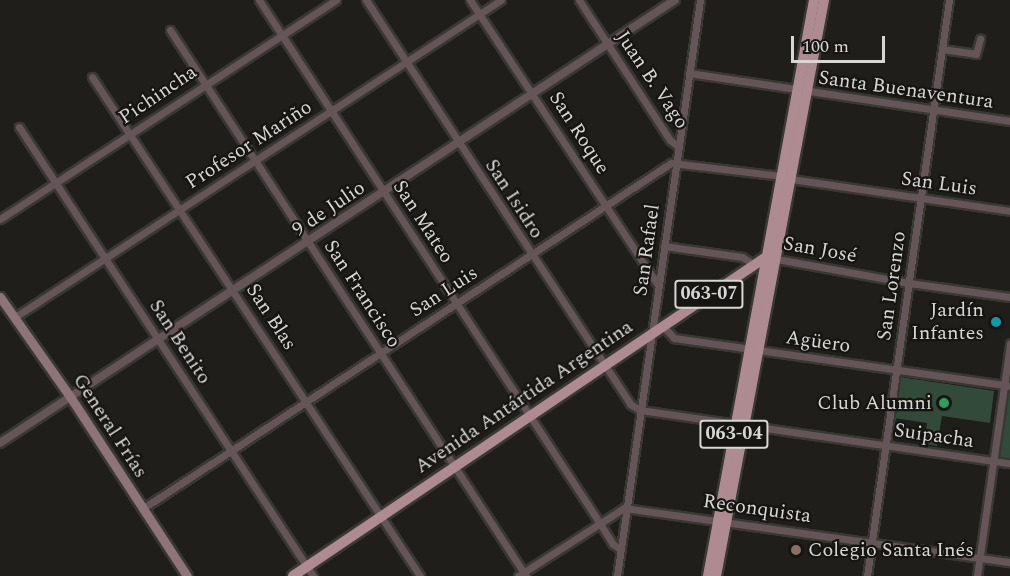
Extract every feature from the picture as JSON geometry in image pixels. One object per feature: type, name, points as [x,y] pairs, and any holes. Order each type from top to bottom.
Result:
[{"type":"main road","name":"063-04","points":[[803,92],[814,0]]},
{"type":"main road","name":"063-04","points":[[716,576],[740,424],[786,178],[824,0]]},
{"type":"main road","name":"Avenida Antártida Argentina","points":[[293,576],[310,571],[381,515],[753,264],[773,256]]},
{"type":"main road","name":"General Frías","points":[[0,297],[3,308],[15,317],[71,398],[188,576]]},
{"type":"main road","name":"063-04","points":[[708,576],[724,521]]},
{"type":"street","name":"San Mateo","points":[[260,0],[613,544],[621,550]]},
{"type":"street","name":"Pichincha","points":[[0,219],[336,0]]},
{"type":"street","name":"San Isidro","points":[[366,0],[603,367],[630,404],[639,410]]},
{"type":"street","name":"San Roque","points":[[470,0],[658,285]]},
{"type":"street","name":"Profesor Mariño","points":[[15,317],[256,162],[331,110],[501,0]]},
{"type":"street","name":"Juan B. Vago","points":[[579,0],[670,140],[679,147]]},
{"type":"street","name":"9 de Julio","points":[[0,443],[675,0]]},
{"type":"street","name":"San Rafael","points":[[618,576],[639,410],[700,0]]},
{"type":"street","name":"San Lorenzo","points":[[867,576],[949,0]]},
{"type":"street","name":"San Francisco","points":[[170,30],[381,352],[523,575]]},
{"type":"street","points":[[942,49],[975,54],[980,39]]},
{"type":"street","name":"Santa Buenaventura","points":[[690,73],[803,92],[1010,121]]},
{"type":"street","name":"San Blas","points":[[92,77],[420,576]]},
{"type":"street","name":"San Benito","points":[[19,126],[310,571]]},
{"type":"street","name":"San Luis","points":[[142,509],[607,207],[666,165],[676,162],[1010,211]]},
{"type":"street","points":[[664,246],[742,257],[753,264]]},
{"type":"street","name":"San José","points":[[773,256],[909,283],[1010,297]]},
{"type":"street","name":"Agüero","points":[[662,325],[674,338],[1007,386]]},
{"type":"street","points":[[977,576],[992,461],[1007,386],[1010,343]]},
{"type":"street","name":"Suipacha","points":[[639,410],[1010,463]]},
{"type":"street","points":[[523,575],[599,522],[627,508]]},
{"type":"street","name":"Reconquista","points":[[627,508],[1010,562]]},
{"type":"green space","name":"Club Alumni","points":[[900,377],[994,391],[990,423],[942,416],[937,446],[924,444],[927,423],[894,418]]},
{"type":"green space","points":[[1004,385],[1010,386],[1010,463],[992,461]]},
{"type":"place","name":"Jardín Infantes","points":[[996,322]]},
{"type":"place","name":"Club Alumni","points":[[944,403]]},
{"type":"place","name":"Colegio Santa Inés","points":[[796,550]]}]
